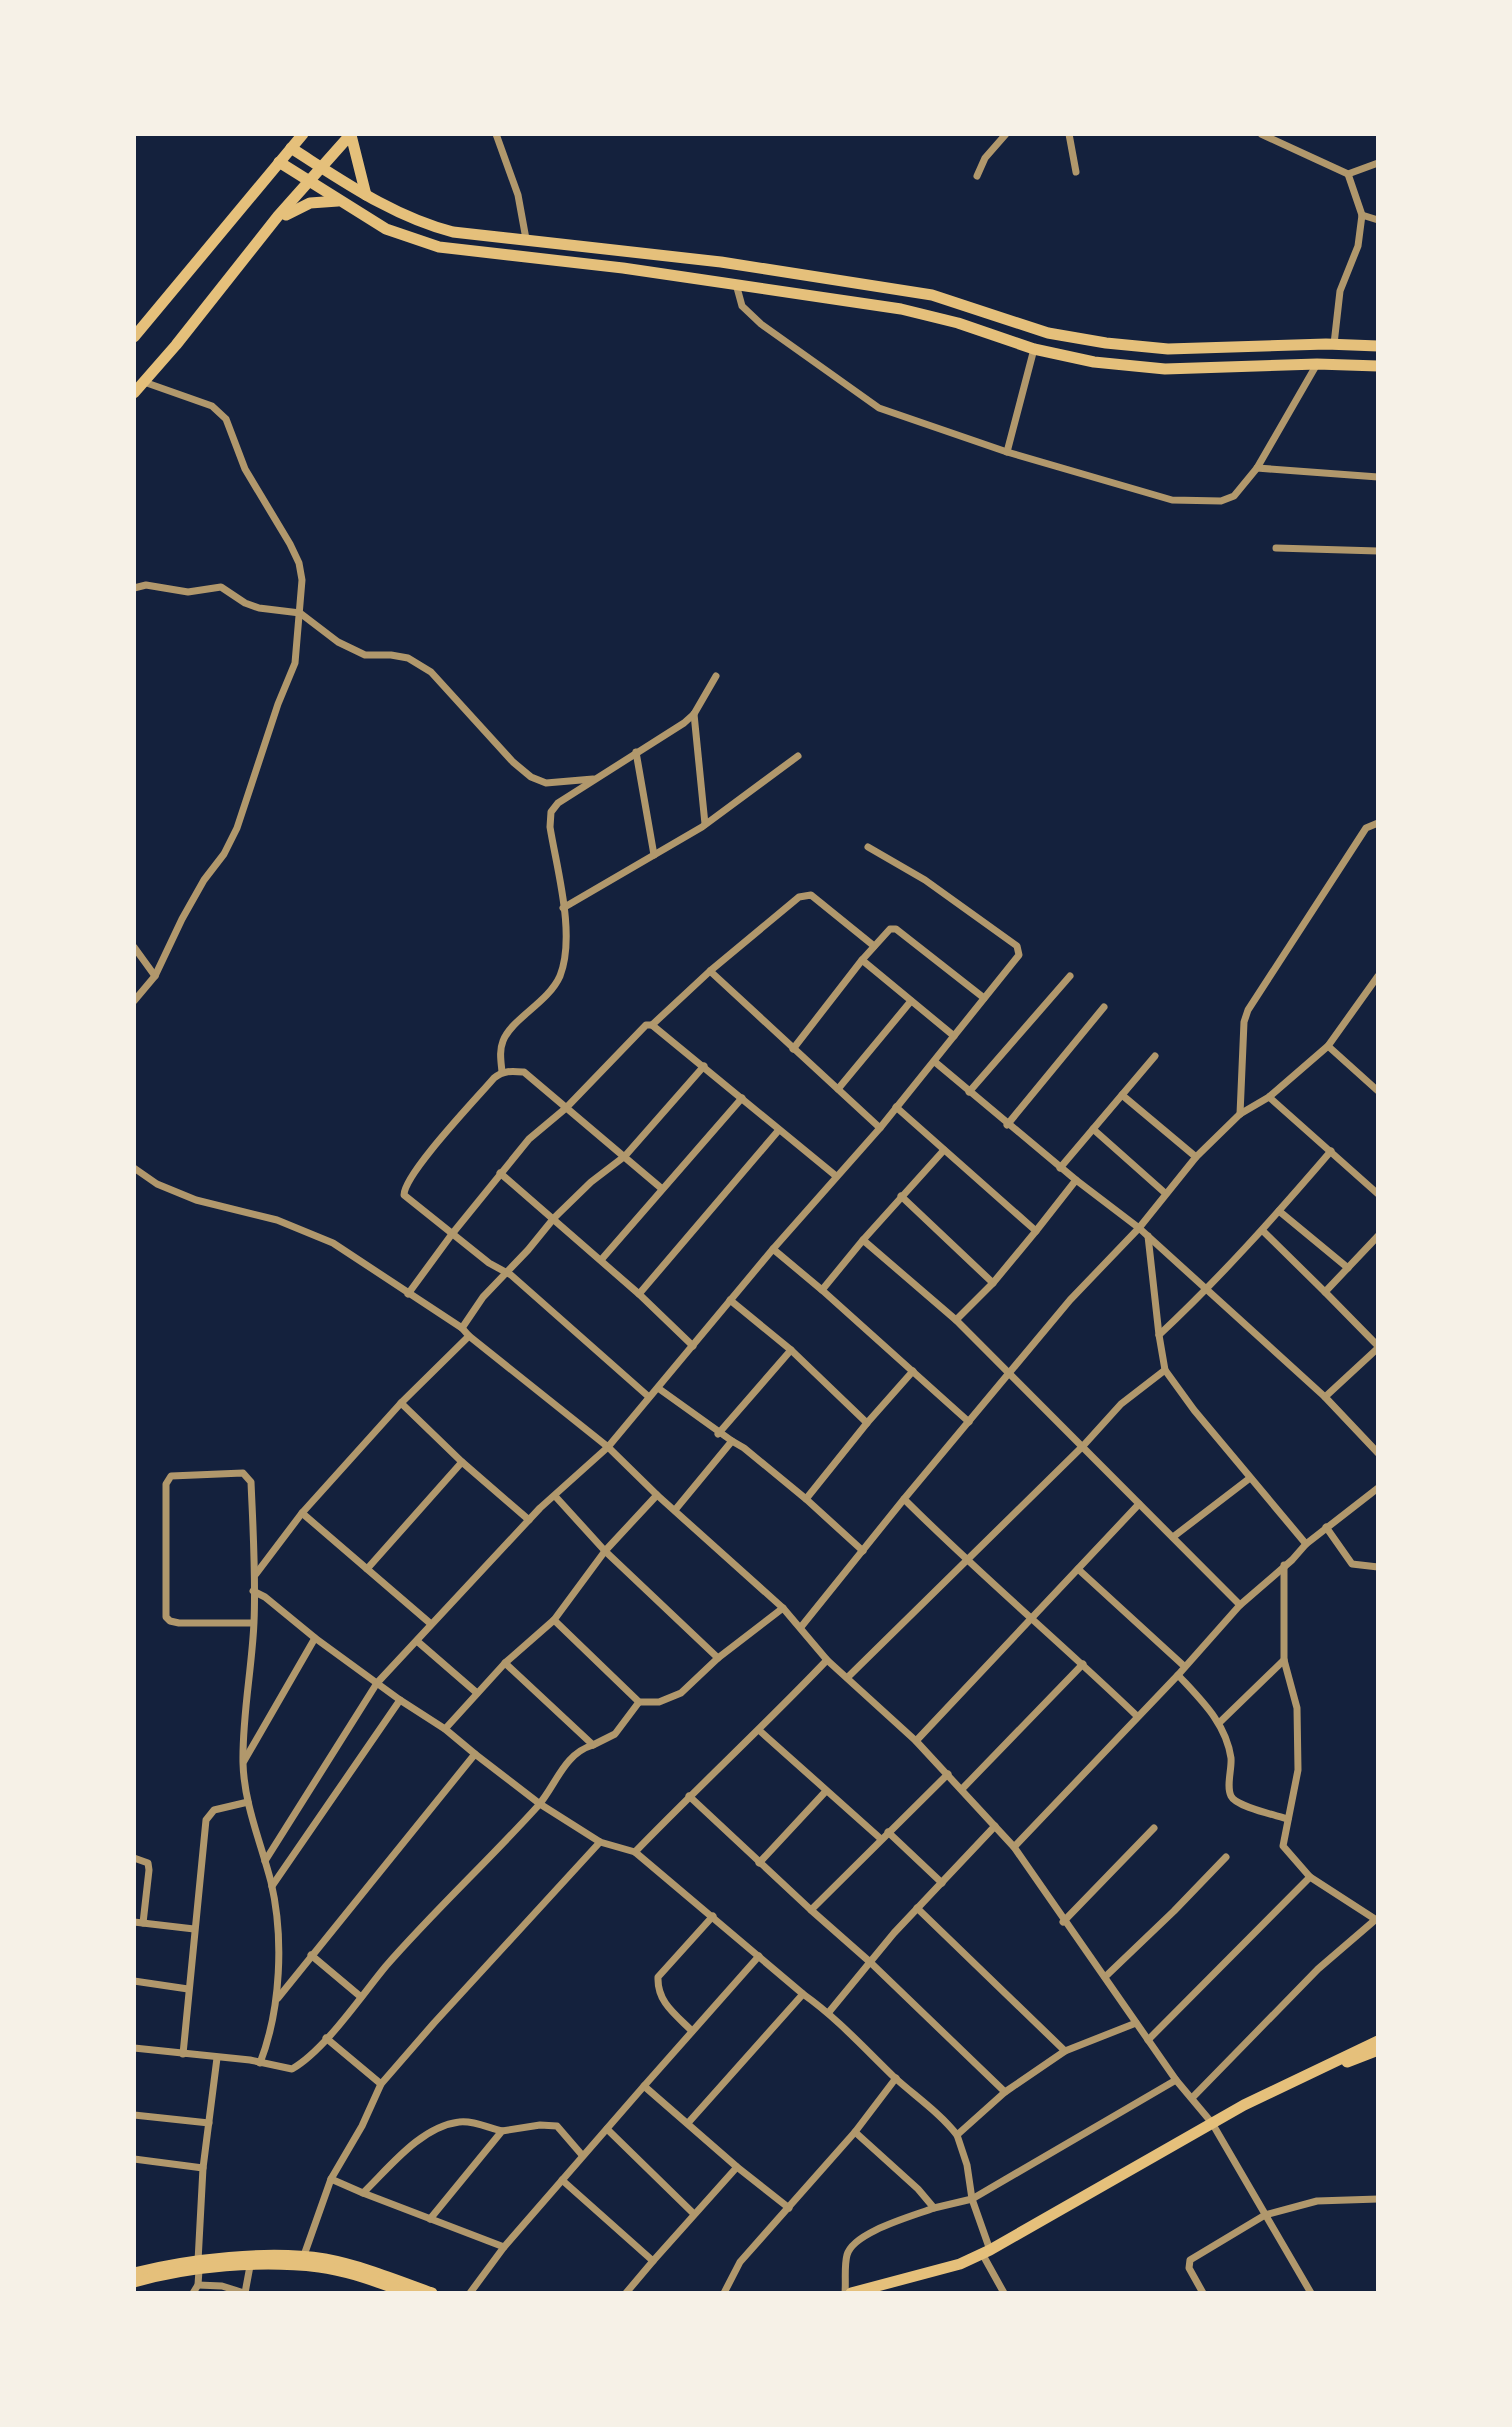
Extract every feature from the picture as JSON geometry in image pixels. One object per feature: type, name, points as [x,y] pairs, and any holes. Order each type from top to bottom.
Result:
[{"type":"main road","points":[[134,337],[303,134]]},
{"type":"main road","points":[[351,134],[366,195]]},
{"type":"main road","points":[[134,393],[272,224],[351,134]]},
{"type":"main road","points":[[291,148],[381,205],[422,224],[453,232],[721,262],[932,295],[1048,333],[1150,349],[1334,344],[1378,346]]},
{"type":"main road","points":[[279,162],[386,229],[430,245],[736,284],[916,312],[1034,349],[1094,362],[1165,369],[1317,364],[1378,366]]},
{"type":"main road","points":[[272,224],[310,203],[324,200],[343,202]]},
{"type":"main road","points":[[547,259],[552,242]]},
{"type":"main road","points":[[869,2293],[957,2269],[1214,2126],[1378,2041]]},
{"type":"main road","points":[[1214,2126],[1378,2050]]},
{"type":"main road","points":[[848,2293],[960,2264],[987,2253]]},
{"type":"main road","points":[[134,2282],[242,2258],[303,2258],[366,2268],[432,2293]]},
{"type":"main road","points":[[134,2273],[166,2265],[320,2267],[409,2293]]},
{"type":"street","points":[[496,134],[518,195],[526,239]]},
{"type":"street","points":[[977,176],[985,158],[1006,134]]},
{"type":"street","points":[[1069,134],[1076,172]]},
{"type":"street","points":[[1261,134],[1278,138],[1348,174],[1362,215],[1358,246],[1340,291],[1334,344]]},
{"type":"street","points":[[1348,174],[1378,163]]},
{"type":"street","points":[[1362,215],[1378,220]]},
{"type":"street","points":[[736,284],[742,306],[761,324],[879,408],[1007,452],[1172,500],[1221,501],[1234,496],[1257,468],[1317,364]]},
{"type":"street","points":[[1007,452],[1034,349]]},
{"type":"street","points":[[134,1001],[155,976],[197,893],[224,854],[237,828],[278,704],[295,663],[302,580],[299,563],[245,469],[226,419],[212,406],[144,382]]},
{"type":"street","points":[[1257,468],[1378,477]]},
{"type":"street","points":[[1276,548],[1378,551]]},
{"type":"street","points":[[134,588],[146,585],[188,592],[221,587],[259,608],[300,613],[338,642],[365,655],[408,658],[431,672],[513,762],[531,777],[546,783],[593,779]]},
{"type":"street","points":[[502,1072],[500,1052],[504,1038],[551,992],[560,974],[567,946],[550,827],[551,812],[558,803],[593,779],[684,723],[694,714],[716,676]]},
{"type":"street","points":[[694,714],[705,824]]},
{"type":"street","points":[[636,752],[654,855]]},
{"type":"street","points":[[563,908],[705,824],[798,756]]},
{"type":"street","points":[[1240,1114],[1244,1022],[1248,1010],[1366,828],[1378,823]]},
{"type":"street","points":[[265,1861],[377,1683],[529,1520],[608,1447],[773,1249],[880,1128],[1019,955],[1017,946],[925,880],[868,847]]},
{"type":"street","points":[[652,1025],[710,971],[799,897],[811,895],[874,946]]},
{"type":"street","points":[[793,1049],[887,930],[896,929],[984,998]]},
{"type":"street","points":[[134,947],[155,976]]},
{"type":"street","points":[[862,960],[954,1036]]},
{"type":"street","points":[[710,971],[880,1128]]},
{"type":"street","points":[[969,1092],[1070,976]]},
{"type":"street","points":[[801,1627],[1070,1300],[1139,1228],[1196,1157],[1240,1114],[1269,1097],[1328,1046],[1378,976]]},
{"type":"street","points":[[838,1089],[911,1001]]},
{"type":"street","points":[[1007,1125],[1104,1007]]},
{"type":"street","points":[[408,1294],[529,1139],[566,1108],[646,1025],[652,1025],[704,1066],[778,1131],[836,1176]]},
{"type":"street","points":[[1328,1046],[1378,1091]]},
{"type":"street","points":[[1060,1168],[1155,1056]]},
{"type":"street","points":[[935,1062],[1007,1125],[1139,1228],[1325,1397],[1378,1453]]},
{"type":"street","points":[[462,1328],[483,1297],[554,1218],[591,1182],[625,1156],[704,1066]]},
{"type":"street","points":[[649,1397],[549,1307],[452,1234],[404,1195],[403,1190],[418,1167],[502,1072],[524,1072],[661,1188]]},
{"type":"street","points":[[1122,1095],[1196,1157]]},
{"type":"street","points":[[1269,1097],[1378,1194]]},
{"type":"street","points":[[601,1260],[742,1098]]},
{"type":"street","points":[[896,1107],[1036,1231]]},
{"type":"street","points":[[1093,1129],[1165,1193]]},
{"type":"street","points":[[639,1294],[778,1131]]},
{"type":"street","points":[[822,1290],[944,1150]]},
{"type":"street","points":[[1159,1335],[1208,1290],[1331,1151]]},
{"type":"street","points":[[134,1168],[157,1184],[196,1200],[277,1220],[333,1243],[462,1328],[608,1447],[783,1608],[827,1660],[916,1741],[1014,1847],[1063,1922],[1176,2080],[1214,2126],[1311,2293]]},
{"type":"street","points":[[500,1173],[639,1294],[693,1346]]},
{"type":"street","points":[[956,1320],[993,1283],[1076,1180]]},
{"type":"street","points":[[901,1196],[993,1283]]},
{"type":"street","points":[[1279,1211],[1348,1268]]},
{"type":"street","points":[[1263,1231],[1378,1347],[1325,1397]]},
{"type":"street","points":[[1148,1236],[1165,1370],[1306,1544]]},
{"type":"street","points":[[1325,1292],[1378,1236]]},
{"type":"street","points":[[863,1240],[956,1320],[1240,1605]]},
{"type":"street","points":[[773,1249],[969,1422]]},
{"type":"street","points":[[730,1300],[791,1350],[867,1423]]},
{"type":"street","points":[[255,1575],[302,1513],[401,1403],[469,1336]]},
{"type":"street","points":[[718,1434],[791,1350]]},
{"type":"street","points":[[848,1677],[1083,1446],[1121,1404],[1165,1370]]},
{"type":"street","points":[[806,1499],[913,1371]]},
{"type":"street","points":[[658,1388],[718,1434],[744,1448],[863,1551]]},
{"type":"street","points":[[401,1403],[529,1520]]},
{"type":"street","points":[[675,1510],[732,1441]]},
{"type":"street","points":[[367,1569],[462,1462]]},
{"type":"street","points":[[254,1623],[179,1623],[166,1617],[168,1479],[176,1475],[247,1475],[251,1482],[254,1623],[247,1676],[243,1763],[248,1802],[272,1886],[278,1998],[260,2063]]},
{"type":"street","points":[[1173,1537],[1250,1478]]},
{"type":"street","points":[[1014,1847],[1178,1675],[1240,1605],[1326,1527],[1378,1488]]},
{"type":"street","points":[[445,1729],[505,1663],[554,1620],[605,1551],[657,1495]]},
{"type":"street","points":[[555,1496],[605,1551],[718,1658]]},
{"type":"street","points":[[904,1499],[965,1561],[1033,1618],[1137,1716]]},
{"type":"street","points":[[916,1741],[1139,1504]]},
{"type":"street","points":[[302,1513],[431,1624]]},
{"type":"street","points":[[1326,1527],[1352,1564],[1378,1567]]},
{"type":"street","points":[[1192,2098],[1318,1969],[1377,1920],[1310,1877],[1283,1846],[1298,1770],[1297,1708],[1284,1660],[1284,1565]]},
{"type":"street","points":[[1078,1569],[1184,1666]]},
{"type":"street","points":[[253,1591],[400,1700],[445,1729],[540,1804],[600,1842],[635,1852],[803,1994],[829,2012],[896,2078],[949,2124],[957,2135],[967,2165],[972,2199],[987,2253],[1004,2293]]},
{"type":"street","points":[[554,1620],[639,1702],[659,1702],[681,1693],[718,1658],[783,1608]]},
{"type":"street","points":[[243,1763],[315,1638]]},
{"type":"street","points":[[417,1641],[477,1693]]},
{"type":"street","points":[[635,1852],[689,1796],[760,1731],[827,1660]]},
{"type":"street","points":[[1219,1723],[1284,1660]]},
{"type":"street","points":[[505,1663],[593,1745]]},
{"type":"street","points":[[962,1789],[1083,1664]]},
{"type":"street","points":[[1178,1675],[1219,1723],[1226,1736],[1232,1764],[1229,1793],[1232,1798],[1241,1804],[1288,1819]]},
{"type":"street","points":[[272,1886],[400,1700]]},
{"type":"street","points":[[134,2048],[292,2069],[326,2038],[449,1897],[540,1804],[566,1764],[580,1749],[615,1734],[639,1702]]},
{"type":"street","points":[[760,1731],[826,1791],[942,1883]]},
{"type":"street","points":[[278,1998],[475,1754]]},
{"type":"street","points":[[811,1910],[948,1774]]},
{"type":"street","points":[[759,1863],[826,1791]]},
{"type":"street","points":[[689,1796],[870,1962],[1005,2092]]},
{"type":"street","points":[[183,2054],[206,1820],[214,1810],[248,1802]]},
{"type":"street","points":[[829,2012],[917,1908],[995,1826]]},
{"type":"street","points":[[1063,1922],[1154,1828]]},
{"type":"street","points":[[303,2258],[331,2179],[362,2126],[381,2084],[600,1842]]},
{"type":"street","points":[[1105,1977],[1226,1857]]},
{"type":"street","points":[[134,1858],[148,1863],[149,1870],[138,1922],[194,1929]]},
{"type":"street","points":[[1148,2040],[1310,1877]]},
{"type":"street","points":[[917,1908],[1065,2051]]},
{"type":"street","points":[[692,2031],[662,2001],[658,1977],[713,1916]]},
{"type":"street","points":[[311,1955],[361,1997]]},
{"type":"street","points":[[470,2293],[504,2247],[582,2155],[759,1956]]},
{"type":"street","points":[[134,1981],[188,1989]]},
{"type":"street","points":[[688,2123],[803,1994]]},
{"type":"street","points":[[957,2135],[1005,2092],[1065,2051],[1136,2023]]},
{"type":"street","points":[[326,2038],[381,2084]]},
{"type":"street","points":[[193,2293],[198,2285],[203,2168],[217,2058]]},
{"type":"street","points":[[724,2293],[740,2262],[855,2132],[896,2078]]},
{"type":"street","points":[[848,2293],[847,2255],[852,2244],[864,2236],[934,2208],[972,2199],[1176,2080]]},
{"type":"street","points":[[644,2086],[789,2208]]},
{"type":"street","points":[[134,2115],[209,2123]]},
{"type":"street","points":[[363,2193],[418,2141],[462,2121],[502,2131],[540,2125],[557,2126],[582,2155]]},
{"type":"street","points":[[607,2129],[694,2214]]},
{"type":"street","points":[[430,2219],[502,2131]]},
{"type":"street","points":[[855,2132],[918,2189],[934,2208]]},
{"type":"street","points":[[134,2159],[203,2168]]},
{"type":"street","points":[[626,2293],[737,2167]]},
{"type":"street","points":[[331,2179],[504,2247]]},
{"type":"street","points":[[562,2180],[653,2261]]},
{"type":"street","points":[[1203,2293],[1189,2268],[1190,2260],[1265,2215],[1317,2201],[1378,2199]]},
{"type":"street","points":[[198,2285],[222,2286],[244,2293],[250,2266]]}]
